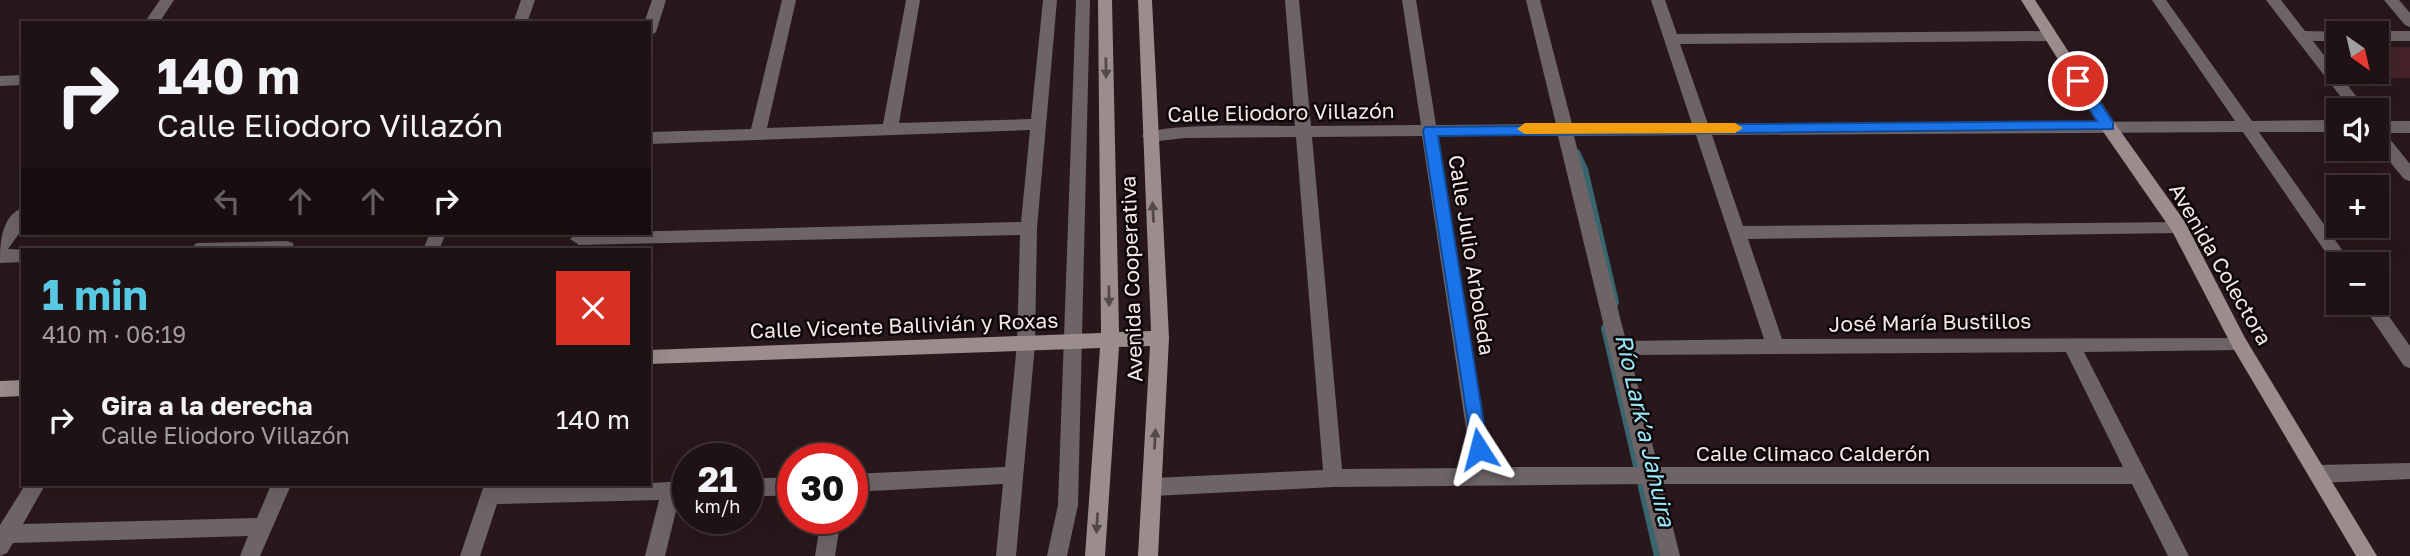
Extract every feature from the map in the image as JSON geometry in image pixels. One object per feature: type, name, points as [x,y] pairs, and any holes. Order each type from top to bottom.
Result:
[{"type":"street","points":[[152,21],[167,0]]},
{"type":"street","points":[[521,21],[528,0]]},
{"type":"street","points":[[651,26],[659,0]]},
{"type":"street","points":[[758,134],[789,0]]},
{"type":"street","points":[[890,130],[913,0]]},
{"type":"street","points":[[1006,556],[1026,344],[1029,228],[1050,0]]},
{"type":"street","points":[[1057,556],[1068,505],[1075,342],[1083,0]]},
{"type":"street","name":"Avenida Cooperativa","points":[[1095,556],[1110,340],[1105,0]]},
{"type":"street","name":"Avenida Cooperativa","points":[[1145,0],[1160,338],[1148,556]]},
{"type":"street","points":[[1292,0],[1333,478]]},
{"type":"street","name":"Calle Julio Arboleda","points":[[1409,0],[1483,476]]},
{"type":"street","points":[[1533,0],[1670,556]]},
{"type":"street","points":[[1658,0],[1776,346]]},
{"type":"street","name":"Avenida Colectora","points":[[2028,0],[2108,126],[2179,228],[2239,343],[2367,556]]},
{"type":"street","points":[[2160,0],[2335,252]]},
{"type":"street","points":[[2273,0],[2350,98]]},
{"type":"street","points":[[2391,0],[2410,22]]},
{"type":"street","points":[[1671,39],[2049,36]]},
{"type":"street","points":[[2302,36],[2326,36]]},
{"type":"street","points":[[2389,36],[2410,36]]},
{"type":"street","points":[[0,81],[21,80]]},
{"type":"street","points":[[651,138],[1037,124]]},
{"type":"street","name":"Calle Eliodoro Villazón","points":[[1150,136],[1185,132],[2326,126]]},
{"type":"street","points":[[2389,127],[2410,127]]},
{"type":"street","points":[[2389,148],[2410,175]]},
{"type":"street","points":[[0,248],[21,217]]},
{"type":"street","points":[[579,241],[1029,228]]},
{"type":"street","points":[[1737,233],[2179,228]]},
{"type":"street","points":[[228,248],[289,244]]},
{"type":"street","points":[[0,256],[21,255]]},
{"type":"street","points":[[2378,315],[2410,361]]},
{"type":"street","name":"Calle Vicente Ballivián y Roxas","points":[[651,358],[1160,338]]},
{"type":"street","name":"José María Bustillos","points":[[1620,348],[2239,343]]},
{"type":"street","points":[[2071,344],[2179,556]]},
{"type":"street","points":[[0,389],[21,388]]},
{"type":"street","points":[[2319,474],[2410,471]]},
{"type":"street","points":[[868,482],[1012,475]]},
{"type":"street","name":"Calle Climaco Calderón","points":[[1153,487],[1333,478],[1483,476],[2138,475]]},
{"type":"street","points":[[3,538],[35,486]]},
{"type":"street","points":[[250,556],[281,486]]},
{"type":"street","points":[[470,556],[492,491],[672,491]]},
{"type":"street","points":[[655,556],[672,510]]},
{"type":"street","points":[[3,538],[262,527]]},
{"type":"street","points":[[825,556],[828,534]]},
{"type":"shaded area","points":[[2389,47],[2410,47],[2410,78],[2389,78]]},
{"type":"waterway","name":"Río Lark’a Jahuira","points":[[1577,152],[1585,169],[1616,302],[1614,307]]},
{"type":"waterway","name":"Río Lark’a Jahuira","points":[[1607,323],[1604,328],[1657,556]]},
{"type":"slow traffic","points":[[1525,129],[1735,128]]},
{"type":"route","points":[[1479,449],[1430,131],[2108,126],[2078,81]]}]
